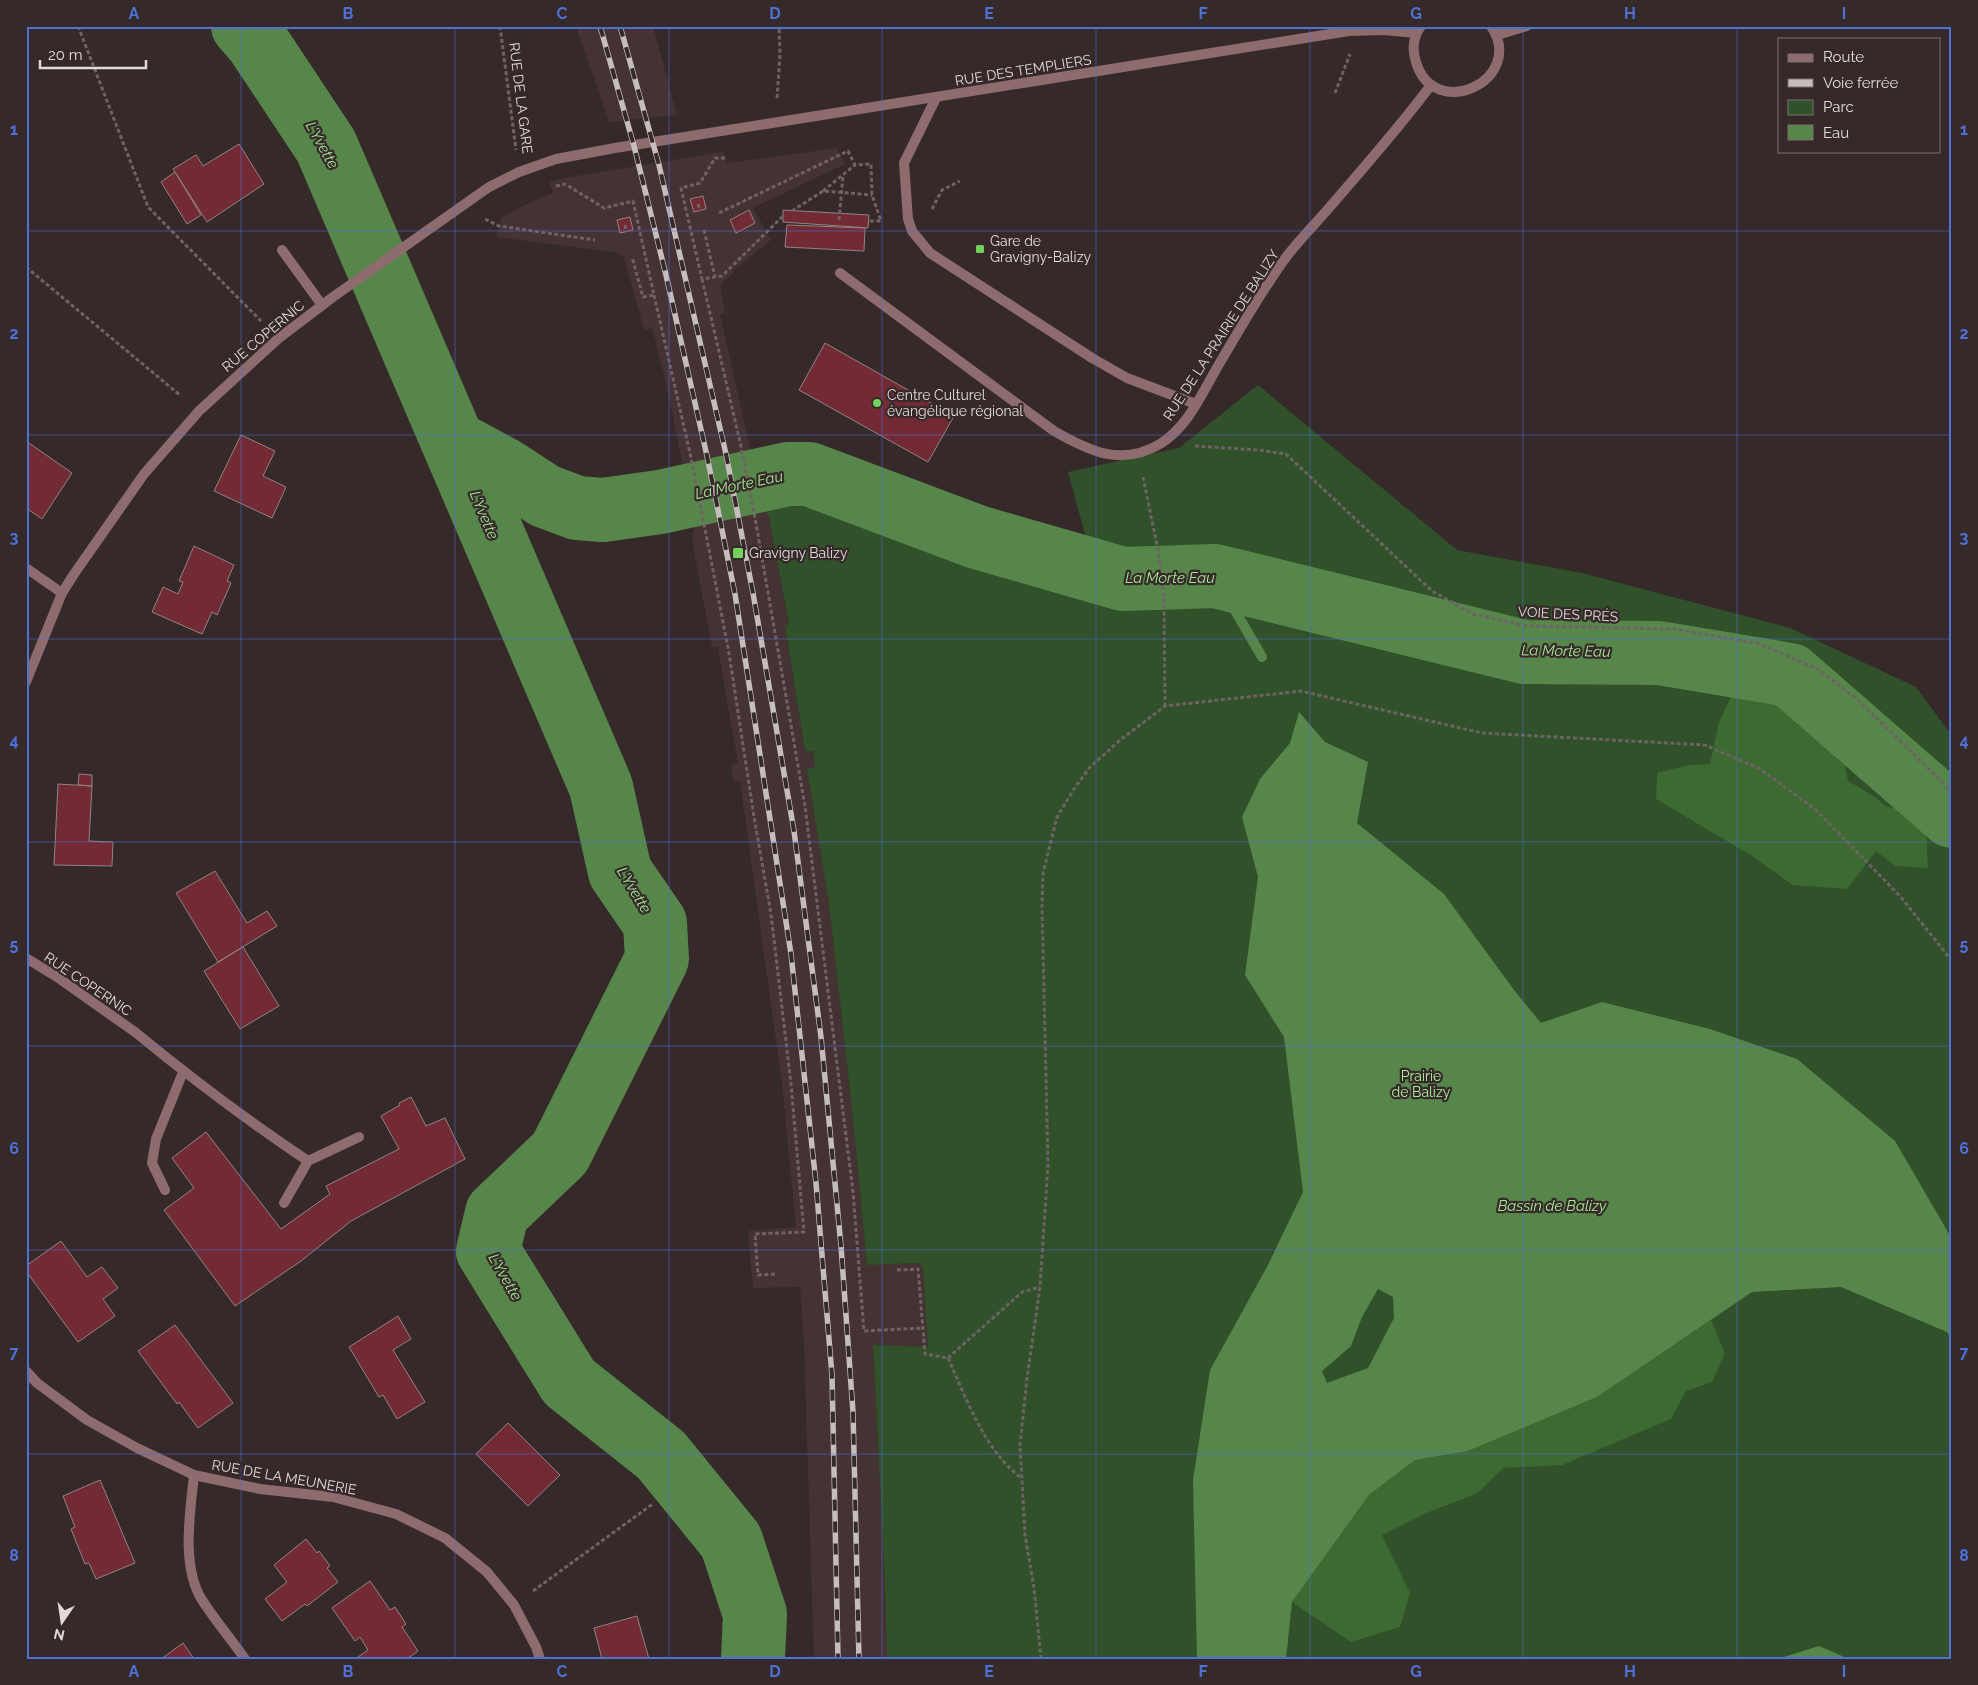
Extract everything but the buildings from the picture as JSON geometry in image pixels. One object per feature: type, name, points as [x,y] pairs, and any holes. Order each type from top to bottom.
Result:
[{"type":"street","points":[[1431,85],[1451,93],[1473,90],[1490,76],[1499,57],[1494,31],[1527,26]]},
{"type":"street","name":"RUE DES TEMPLIERS","points":[[634,146],[1349,31],[1419,30],[1413,52],[1418,70],[1431,85]]},
{"type":"street","name":"RUE DE LA PRAIRIE DE BALIZY","points":[[840,273],[1054,431],[1081,446],[1105,454],[1121,456],[1138,453],[1160,444],[1178,429],[1196,404],[1257,301],[1287,256],[1402,124],[1431,85]]},
{"type":"street","points":[[936,98],[904,163],[908,219],[912,231],[930,253],[1092,358],[1127,378],[1196,404]]},
{"type":"street","name":"RUE COPERNIC","points":[[26,682],[62,593],[96,541],[144,474],[199,411],[279,338],[333,297],[489,187],[518,172],[556,159],[634,146]]},
{"type":"street","points":[[282,250],[322,305]]},
{"type":"street","points":[[26,568],[62,593]]},
{"type":"street","name":"RUE COPERNIC","points":[[26,958],[57,976],[135,1032],[183,1072],[246,1120],[308,1161]]},
{"type":"street","points":[[165,1190],[152,1163],[156,1139],[183,1072]]},
{"type":"street","points":[[284,1203],[308,1161],[359,1136]]},
{"type":"street","name":"RUE DE LA MEUNERIE","points":[[26,1371],[36,1383],[87,1420],[137,1448],[194,1476],[260,1489],[333,1497],[396,1514],[445,1538],[487,1572],[514,1604],[536,1647],[540,1659]]},
{"type":"street","name":"RUE DE LA MEUNERIE","points":[[194,1476],[189,1529],[192,1572],[201,1599],[245,1659]]},
{"type":"path","points":[[78,26],[148,207],[279,338]]},
{"type":"path","name":"RUE DE LA GARE","points":[[500,26],[513,117],[518,172]]},
{"type":"path","points":[[779,26],[780,55],[776,94],[782,123]]},
{"type":"path","points":[[1335,93],[1347,60]]},
{"type":"path","points":[[719,213],[848,151],[855,165]]},
{"type":"path","points":[[725,158],[715,158],[700,183],[681,188],[741,446],[806,806],[853,1192],[864,1331],[923,1328]]},
{"type":"path","points":[[792,211],[843,176],[855,165],[871,164],[872,195],[881,221],[868,221]]},
{"type":"path","points":[[839,220],[843,176]]},
{"type":"path","points":[[930,212],[942,190],[960,181]]},
{"type":"path","points":[[551,188],[565,184],[604,208],[633,201],[692,462],[721,614],[771,914],[791,1084],[804,1232],[756,1234],[758,1275],[777,1274]]},
{"type":"path","points":[[823,190],[872,195]]},
{"type":"path","points":[[698,204],[700,211]]},
{"type":"path","points":[[702,279],[722,276],[783,216]]},
{"type":"path","points":[[625,225],[626,232]]},
{"type":"path","points":[[499,226],[595,240]]},
{"type":"path","points":[[704,230],[715,277]]},
{"type":"path","points":[[632,257],[643,297],[654,295]]},
{"type":"path","points":[[26,267],[199,411]]},
{"type":"path","name":"VOIE DES PRÉS","points":[[1160,444],[1258,450],[1286,454],[1432,591],[1473,614],[1527,626],[1674,629],[1769,647],[1819,670],[1858,700],[1952,794]]},
{"type":"path","points":[[1138,453],[1158,550],[1164,596],[1165,706]]},
{"type":"path","points":[[1041,1659],[1034,1588],[1026,1535],[1020,1445],[1040,1287],[1048,1165],[1042,906],[1043,873],[1057,817],[1090,767],[1118,741],[1165,706],[1301,691],[1482,732],[1705,745],[1760,769],[1815,809],[1900,896],[1952,961]]},
{"type":"path","points":[[897,1270],[918,1269],[925,1354],[948,1358]]},
{"type":"path","points":[[948,1358],[1022,1292],[1040,1287]]},
{"type":"path","points":[[948,1358],[986,1437],[1006,1467],[1021,1479]]},
{"type":"path","points":[[514,1604],[654,1503]]},
{"type":"shaded area","points":[[576,26],[653,26],[677,115],[609,122]]},
{"type":"shaded area","points":[[837,148],[845,164],[753,208],[771,240],[736,268],[730,277],[724,280],[720,286],[725,313],[720,314],[763,506],[769,516],[789,625],[785,626],[805,751],[813,750],[815,767],[808,768],[829,904],[867,1264],[918,1263],[923,1267],[929,1347],[873,1346],[887,1659],[814,1659],[804,1346],[800,1287],[753,1288],[748,1231],[796,1227],[782,1084],[740,781],[733,781],[731,765],[738,763],[718,647],[712,647],[692,540],[695,526],[666,383],[652,328],[644,330],[624,257],[614,252],[496,237],[501,218],[522,206],[553,193],[549,182],[564,178],[724,152],[727,163]]},
{"type":"shaded area","points":[[1758,684],[1809,712],[1842,750],[1848,781],[1872,795],[1887,807],[1908,809],[1926,823],[1928,868],[1895,866],[1876,851],[1847,889],[1793,885],[1752,856],[1656,799],[1657,773],[1690,765],[1710,764],[1719,722],[1735,688]]},
{"type":"shaded area","points":[[1711,1320],[1725,1353],[1712,1382],[1686,1391],[1671,1419],[1562,1465],[1503,1468],[1478,1493],[1426,1513],[1382,1535],[1410,1593],[1400,1627],[1351,1642],[1292,1602],[1369,1495],[1415,1460],[1468,1451],[1597,1397]]},
{"type":"green space","name":"Prairie de Balizy","points":[[1258,385],[1457,550],[1582,573],[1790,628],[1916,687],[1952,736],[1952,1659],[887,1659],[873,1345],[928,1347],[923,1267],[918,1263],[867,1265],[829,904],[807,768],[815,767],[813,751],[805,751],[785,625],[789,625],[769,517],[763,506],[761,493],[802,488],[1013,568],[1101,593],[1068,472],[1179,448]]},
{"type":"water","name":"Bassin de Balizy","points":[[1299,712],[1325,742],[1368,762],[1357,823],[1444,894],[1514,990],[1541,1023],[1602,1002],[1710,1029],[1797,1059],[1895,1141],[1952,1239],[1952,1340],[1947,1332],[1841,1287],[1752,1292],[1597,1397],[1468,1451],[1415,1460],[1369,1495],[1292,1602],[1286,1659],[1197,1659],[1193,1480],[1210,1370],[1268,1265],[1303,1192],[1284,1037],[1245,975],[1258,877],[1242,817],[1260,779],[1290,743]],"holes":[[[1378,1289],[1393,1297],[1394,1318],[1368,1368],[1327,1383],[1322,1371],[1351,1346],[1362,1317]]]},
{"type":"water","points":[[1819,1646],[1849,1659],[1777,1659]]},
{"type":"waterway","name":"L'Yvette","points":[[243,26],[257,42],[326,146],[601,787],[620,872],[655,923],[657,959],[560,1153],[497,1213],[488,1251],[569,1382],[661,1455],[731,1541],[755,1614],[753,1659]]},
{"type":"waterway","name":"La Morte Eau","points":[[453,442],[505,470],[545,496],[577,508],[603,510],[660,502],[788,474],[809,474],[977,537],[1123,579],[1215,576],[1524,652],[1659,653],[1790,675],[1952,816]]},
{"type":"waterway","points":[[1215,576],[1262,657]]},
{"type":"railway","points":[[600,26],[634,146],[666,275],[707,456],[735,594],[791,954],[816,1183],[832,1375],[838,1659]]},
{"type":"railway","points":[[620,26],[659,165],[726,454],[753,593],[794,831],[821,1037],[841,1246],[853,1412],[859,1659]]},
{"type":"place","name":"Gare de Gravigny-Balizy","points":[[980,249]]},
{"type":"place","name":"Centre Culturel évangélique régional","points":[[877,403]]},
{"type":"place","name":"Gravigny Balizy","points":[[738,553]]}]
